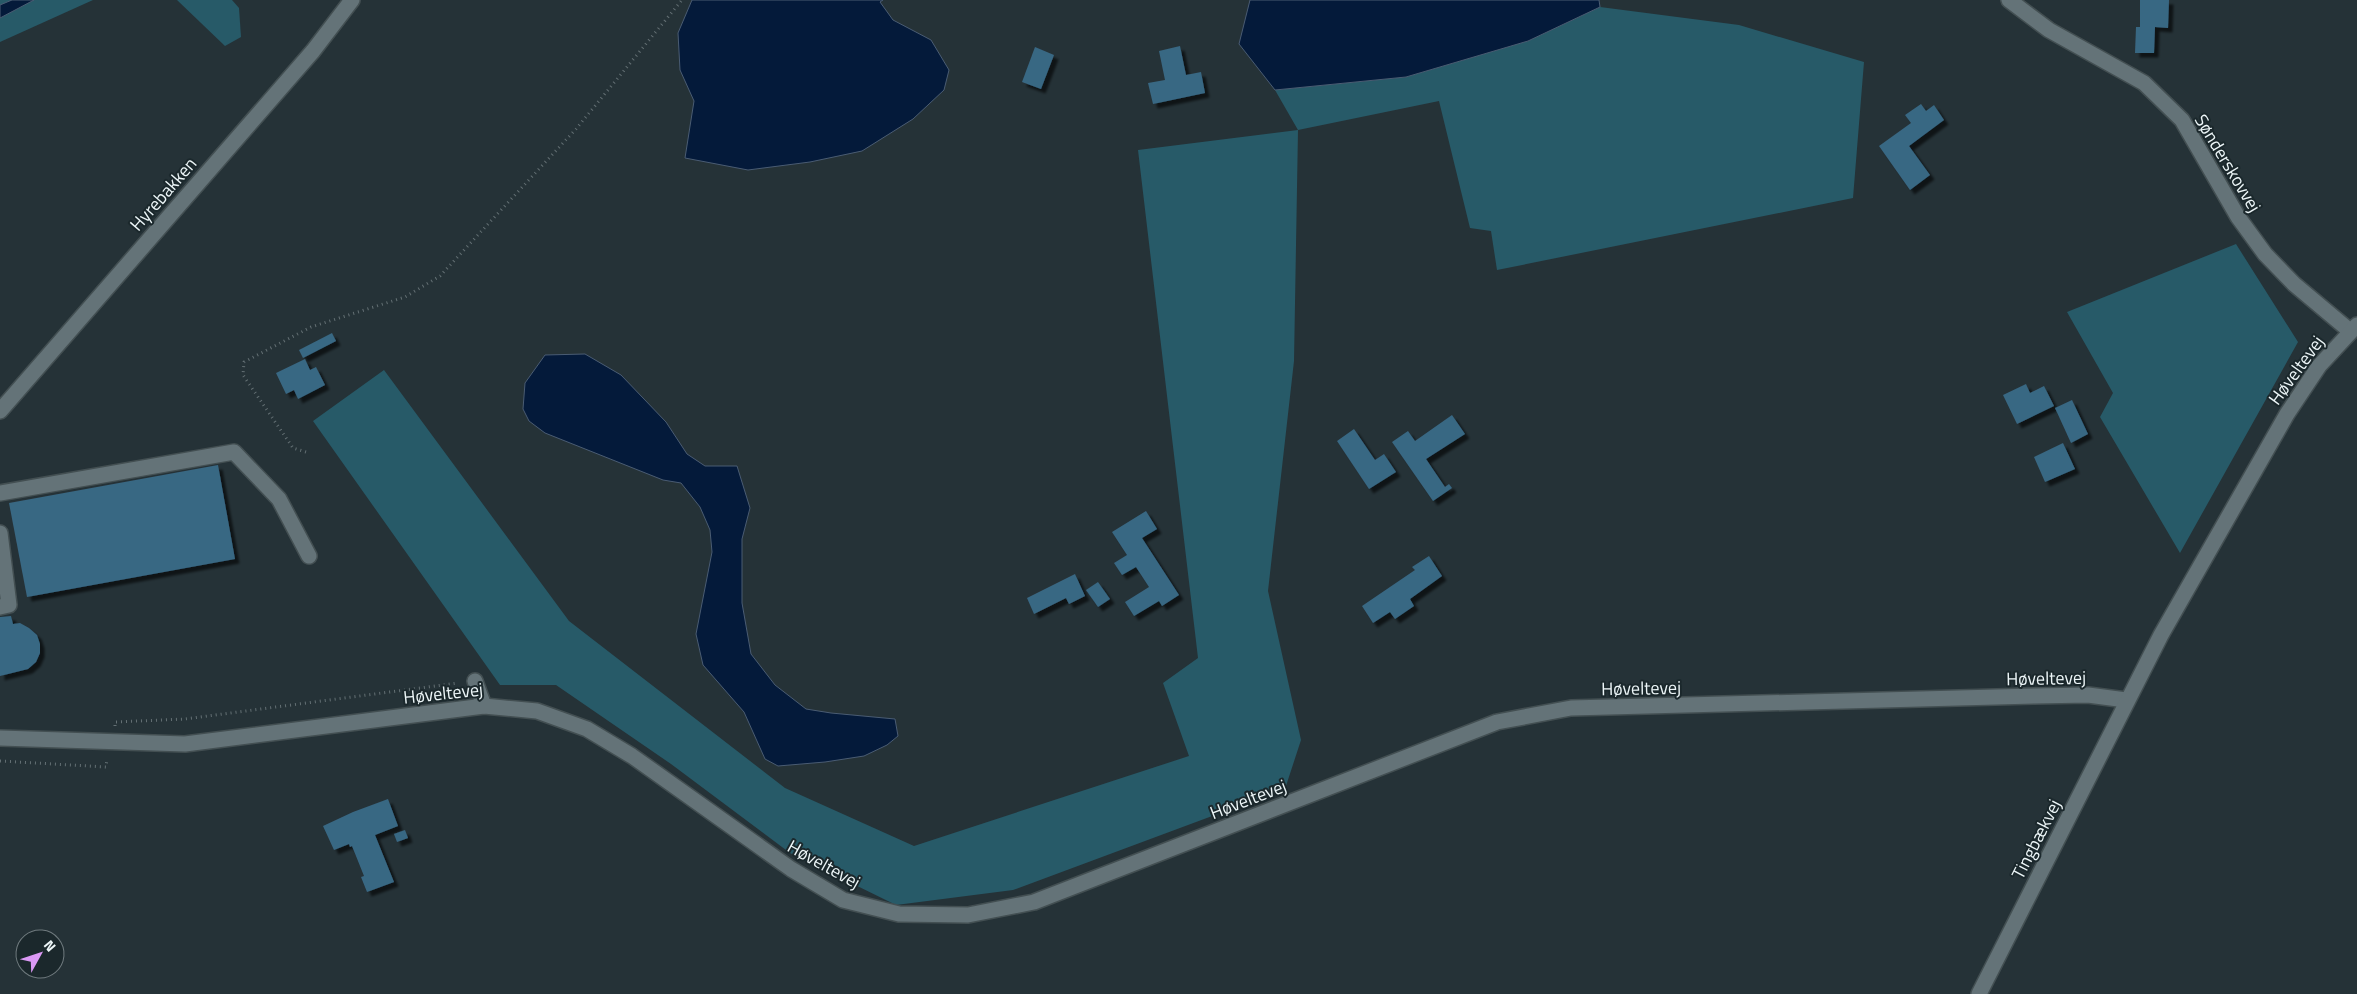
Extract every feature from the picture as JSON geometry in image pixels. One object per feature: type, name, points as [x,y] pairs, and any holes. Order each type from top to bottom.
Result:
[{"type":"street","name":"Hyrebakken","points":[[0,410],[313,51],[352,0]]},
{"type":"street","name":"Sønderskovvej","points":[[2009,0],[2049,30],[2144,83],[2182,120],[2238,217],[2265,254],[2294,284],[2353,328]]},
{"type":"street","name":"Høveltevej","points":[[0,738],[185,744],[484,706],[537,711],[587,729],[679,788],[791,869],[844,900],[899,914],[968,916],[1034,902],[1497,722],[1535,714],[1571,708],[2034,696],[2088,695],[2126,700],[2287,414],[2319,366],[2353,328]]},
{"type":"street","points":[[0,493],[234,452],[279,499],[309,556]]},
{"type":"street","points":[[0,533],[9,605],[0,607]]},
{"type":"street","points":[[475,681],[484,706]]},
{"type":"street","name":"Tingbækvej","points":[[1980,994],[2126,700]]},
{"type":"path","points":[[306,452],[293,448],[243,375],[244,362],[311,327],[405,297],[440,276],[576,129],[682,0]]},
{"type":"shaded area","points":[[0,0],[93,0],[0,42]]},
{"type":"shaded area","points":[[12,0],[34,0],[0,18],[0,5]]},
{"type":"shaded area","points":[[177,0],[232,0],[239,8],[241,37],[225,46]]},
{"type":"shaded area","points":[[692,0],[883,0],[880,2],[893,20],[931,40],[949,70],[944,90],[913,119],[862,151],[810,162],[748,170],[685,158],[694,101],[680,70],[678,33]]},
{"type":"shaded area","points":[[1250,0],[1599,0],[1600,7],[1528,41],[1406,77],[1275,90],[1239,44]]},
{"type":"shaded area","points":[[1600,7],[1739,25],[1864,62],[1853,198],[1497,270],[1491,231],[1470,228],[1439,101],[1298,130],[1275,90],[1406,77],[1528,41]]},
{"type":"shaded area","points":[[1298,130],[1294,361],[1268,591],[1301,740],[1285,789],[1013,890],[896,905],[790,853],[671,764],[556,685],[500,685],[313,421],[384,370],[569,621],[785,788],[914,846],[1189,756],[1163,683],[1198,658],[1138,150]]},
{"type":"shaded area","points":[[2236,244],[2298,342],[2180,553],[2100,417],[2113,393],[2067,312]]},
{"type":"shaded area","points":[[585,354],[621,375],[666,422],[687,454],[705,466],[737,466],[750,508],[742,539],[742,603],[751,654],[775,685],[806,709],[895,719],[898,736],[887,745],[864,756],[825,762],[778,766],[765,759],[744,712],[703,665],[696,634],[712,552],[710,530],[700,507],[681,483],[663,480],[545,433],[529,421],[523,409],[525,383],[545,355]]},
{"type":"building","points":[[2140,0],[2169,0],[2168,28],[2155,27],[2154,53],[2135,53],[2136,27],[2140,27]]},
{"type":"building","points":[[1180,46],[1186,75],[1201,72],[1205,93],[1153,104],[1148,83],[1165,80],[1159,51]]},
{"type":"building","points":[[1035,47],[1054,55],[1041,89],[1022,82]]},
{"type":"building","points":[[1921,104],[1926,111],[1934,105],[1944,120],[1909,146],[1930,175],[1910,190],[1879,146],[1911,123],[1905,115]]},
{"type":"building","points":[[332,333],[336,341],[303,358],[299,350]]},
{"type":"building","points":[[305,359],[310,370],[316,367],[325,385],[298,399],[294,390],[286,394],[276,373]]},
{"type":"building","points":[[2026,384],[2030,393],[2044,386],[2054,406],[2017,424],[2003,395]]},
{"type":"building","points":[[2072,400],[2088,434],[2071,443],[2055,408]]},
{"type":"building","points":[[1452,415],[1465,434],[1426,459],[1445,487],[1449,484],[1452,488],[1433,501],[1392,442],[1408,431],[1415,441]]},
{"type":"building","points":[[1354,429],[1375,460],[1384,454],[1396,472],[1369,489],[1337,441]]},
{"type":"building","points":[[2063,443],[2075,469],[2045,482],[2034,457]]},
{"type":"building","points":[[218,465],[235,559],[27,597],[9,503]]},
{"type":"building","points":[[1146,511],[1157,529],[1142,538],[1179,595],[1162,606],[1159,601],[1134,616],[1125,602],[1149,587],[1136,567],[1122,575],[1114,563],[1127,555],[1112,532]]},
{"type":"building","points":[[1429,556],[1442,576],[1410,599],[1414,606],[1395,619],[1390,612],[1373,623],[1362,606],[1415,570],[1412,567]]},
{"type":"building","points":[[1075,574],[1085,596],[1069,604],[1066,598],[1034,614],[1027,598]]},
{"type":"building","points":[[1098,582],[1110,599],[1098,607],[1086,590]]},
{"type":"building","points":[[11,616],[13,624],[20,623],[37,635],[40,653],[36,662],[28,669],[0,676],[0,617]]},
{"type":"building","points":[[388,799],[398,826],[375,835],[394,882],[367,892],[361,877],[364,876],[352,846],[350,847],[349,844],[334,850],[323,826]]},
{"type":"building","points":[[405,830],[408,838],[397,842],[394,834]]}]
